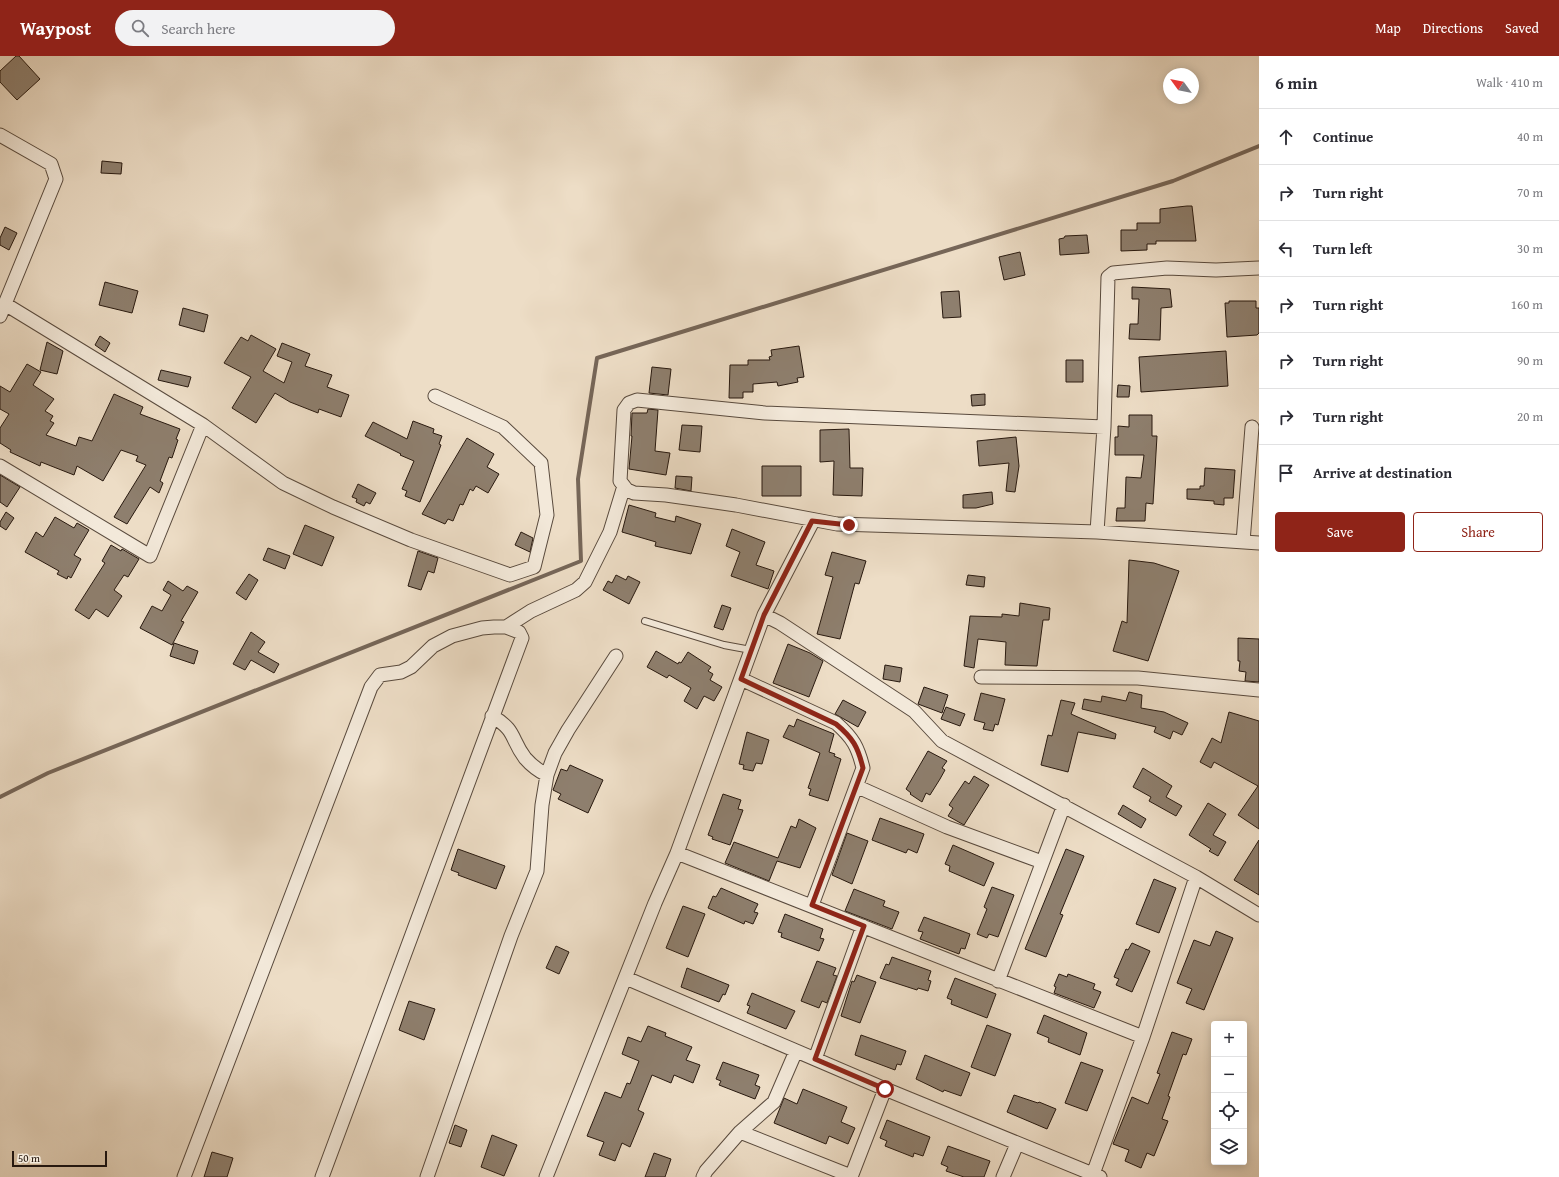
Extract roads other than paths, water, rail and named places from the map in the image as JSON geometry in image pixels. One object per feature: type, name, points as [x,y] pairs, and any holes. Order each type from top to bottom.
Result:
[{"type":"street","points":[[0,135],[51,164],[56,179],[2,310],[203,425],[283,483],[333,507],[448,554],[510,575],[534,567],[547,514],[541,463],[502,427],[435,396]]},
{"type":"street","points":[[1097,532],[1104,427],[1108,277],[1113,273],[1167,268],[1216,270],[1259,268]]},
{"type":"street","points":[[1104,427],[765,413],[636,400],[629,403],[624,410],[622,420],[620,481],[634,493],[666,494],[736,505],[812,521],[849,525],[1097,532],[1259,543]]},
{"type":"street","points":[[0,466],[150,556],[203,425]]},
{"type":"street","points":[[1242,542],[1252,427]]},
{"type":"street","points":[[506,627],[531,611],[576,590],[585,582],[610,532],[624,486]]},
{"type":"street","points":[[546,1177],[655,903],[677,854],[764,615],[812,521]]},
{"type":"street","points":[[764,615],[780,623],[914,711],[942,742],[1064,805],[1196,877],[1259,915]]},
{"type":"street","points":[[184,1177],[371,687],[380,675],[401,672],[411,667],[433,646],[452,636],[482,628],[506,627],[519,632],[522,638],[322,1177]]},
{"type":"street","points":[[427,1177],[511,936],[537,871],[542,805],[547,775],[555,754],[568,730],[616,656]]},
{"type":"street","points":[[981,677],[1138,678],[1259,690]]},
{"type":"street","points":[[741,679],[836,724],[849,735],[858,748],[863,768],[858,787],[812,905]]},
{"type":"street","points":[[492,716],[504,723],[512,732],[525,758],[538,770],[547,775]]},
{"type":"street","points":[[858,787],[947,828],[1042,862]]},
{"type":"street","points":[[998,980],[1064,805]]},
{"type":"street","points":[[677,854],[812,905],[1142,1036]]},
{"type":"street","points":[[626,978],[885,1089],[1096,1175],[1196,877]]},
{"type":"street","points":[[815,1059],[864,926]]},
{"type":"street","points":[[703,1177],[706,1171],[740,1132],[774,1102],[796,1051]]},
{"type":"street","points":[[740,1132],[851,1176],[885,1089]]},
{"type":"street","points":[[1003,1177],[1017,1144]]},
{"type":"lane","points":[[645,620],[724,645],[751,650]]},
{"type":"waterway","points":[[0,797],[48,773],[581,561],[578,479],[597,358],[1173,181],[1259,146]]}]
